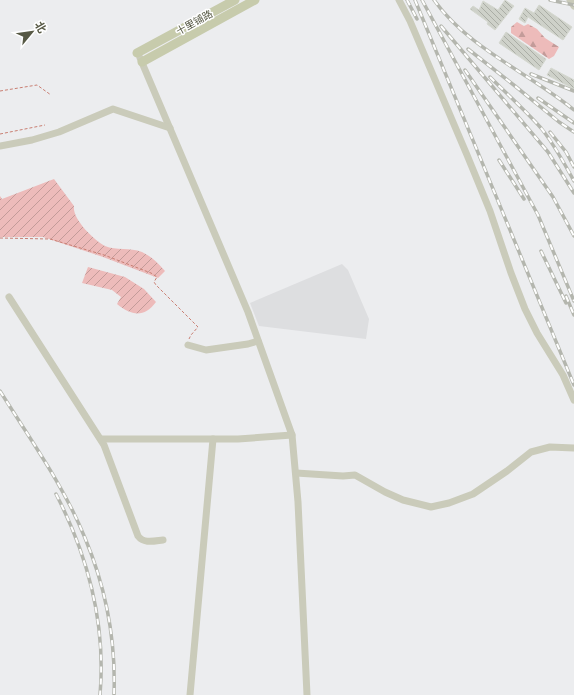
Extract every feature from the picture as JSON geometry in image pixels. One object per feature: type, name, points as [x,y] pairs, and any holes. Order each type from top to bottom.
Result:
[{"type":"main road","name":"十里铺路","points":[[137,53],[235,0]]},
{"type":"main road","name":"十里铺路","points":[[142,62],[255,0]]},
{"type":"main road","points":[[222,7],[227,16]]},
{"type":"street","points":[[398,0],[410,21],[468,155],[525,309],[537,333],[563,375],[574,400]]},
{"type":"street","points":[[570,0],[574,6]]},
{"type":"street","points":[[137,53],[248,312],[292,435],[303,583],[307,695]]},
{"type":"street","points":[[0,146],[32,140],[59,132],[113,109],[170,128]]},
{"type":"street","points":[[9,297],[101,439],[138,536],[141,540],[146,541],[163,540]]},
{"type":"street","points":[[188,345],[206,350],[248,344],[258,341]]},
{"type":"street","points":[[101,439],[213,439],[292,435]]},
{"type":"street","points":[[190,695],[213,439]]},
{"type":"street","points":[[296,473],[343,476],[355,475],[385,492],[403,500],[431,507],[449,503],[472,494],[507,471],[531,452],[550,447],[574,448]]},
{"type":"path","points":[[0,91],[38,85],[51,95]]},
{"type":"path","points":[[0,134],[45,125]]},
{"type":"path","points":[[0,238],[50,239],[104,255],[151,273],[157,277],[154,282],[156,285],[197,326],[198,328],[190,335],[188,345]]},
{"type":"shaded area","points":[[342,264],[348,270],[369,319],[366,339],[259,326],[250,303]]},
{"type":"green space","points":[[517,22],[524,26],[528,24],[537,29],[545,38],[559,47],[554,56],[549,59],[511,33],[511,27]]},
{"type":"green space","points":[[54,179],[74,206],[76,217],[80,223],[95,239],[105,246],[142,252],[155,260],[165,271],[158,278],[103,257],[43,237],[0,237],[0,196],[2,199]]},
{"type":"green space","points":[[88,267],[125,277],[144,289],[156,302],[147,311],[138,314],[122,308],[117,304],[121,297],[112,290],[82,283]]},
{"type":"building","points":[[505,0],[514,6],[495,30],[487,24],[488,22],[470,9],[473,6],[479,10],[483,1],[498,10]]},
{"type":"building","points":[[539,5],[572,27],[563,40],[528,17],[525,23],[519,19],[525,8],[534,13]]},
{"type":"building","points":[[506,32],[546,59],[539,70],[499,43]]},
{"type":"building","points":[[551,68],[574,80],[574,89],[547,75]]},
{"type":"railway","points":[[407,0],[417,19]]},
{"type":"railway","points":[[415,0],[574,385]]},
{"type":"railway","points":[[422,0],[538,215],[574,301]]},
{"type":"railway","points":[[434,0],[448,17],[481,46],[574,110]]},
{"type":"railway","points":[[550,0],[574,5]]},
{"type":"railway","points":[[441,26],[548,152],[574,193]]},
{"type":"railway","points":[[468,49],[559,122],[574,132]]},
{"type":"railway","points":[[465,70],[553,197],[574,236]]},
{"type":"railway","points":[[531,74],[574,91]]},
{"type":"railway","points":[[490,77],[546,134],[574,181]]},
{"type":"railway","points":[[538,98],[574,123]]},
{"type":"railway","points":[[550,132],[566,152],[574,167]]},
{"type":"railway","points":[[499,160],[524,199]]},
{"type":"railway","points":[[541,251],[566,303]]},
{"type":"railway","points":[[566,296],[574,315]]},
{"type":"railway","points":[[0,391],[57,481],[85,538],[99,576],[108,615],[113,655],[114,695]]},
{"type":"railway","points":[[56,494],[86,566],[92,592],[100,643],[100,695]]}]
